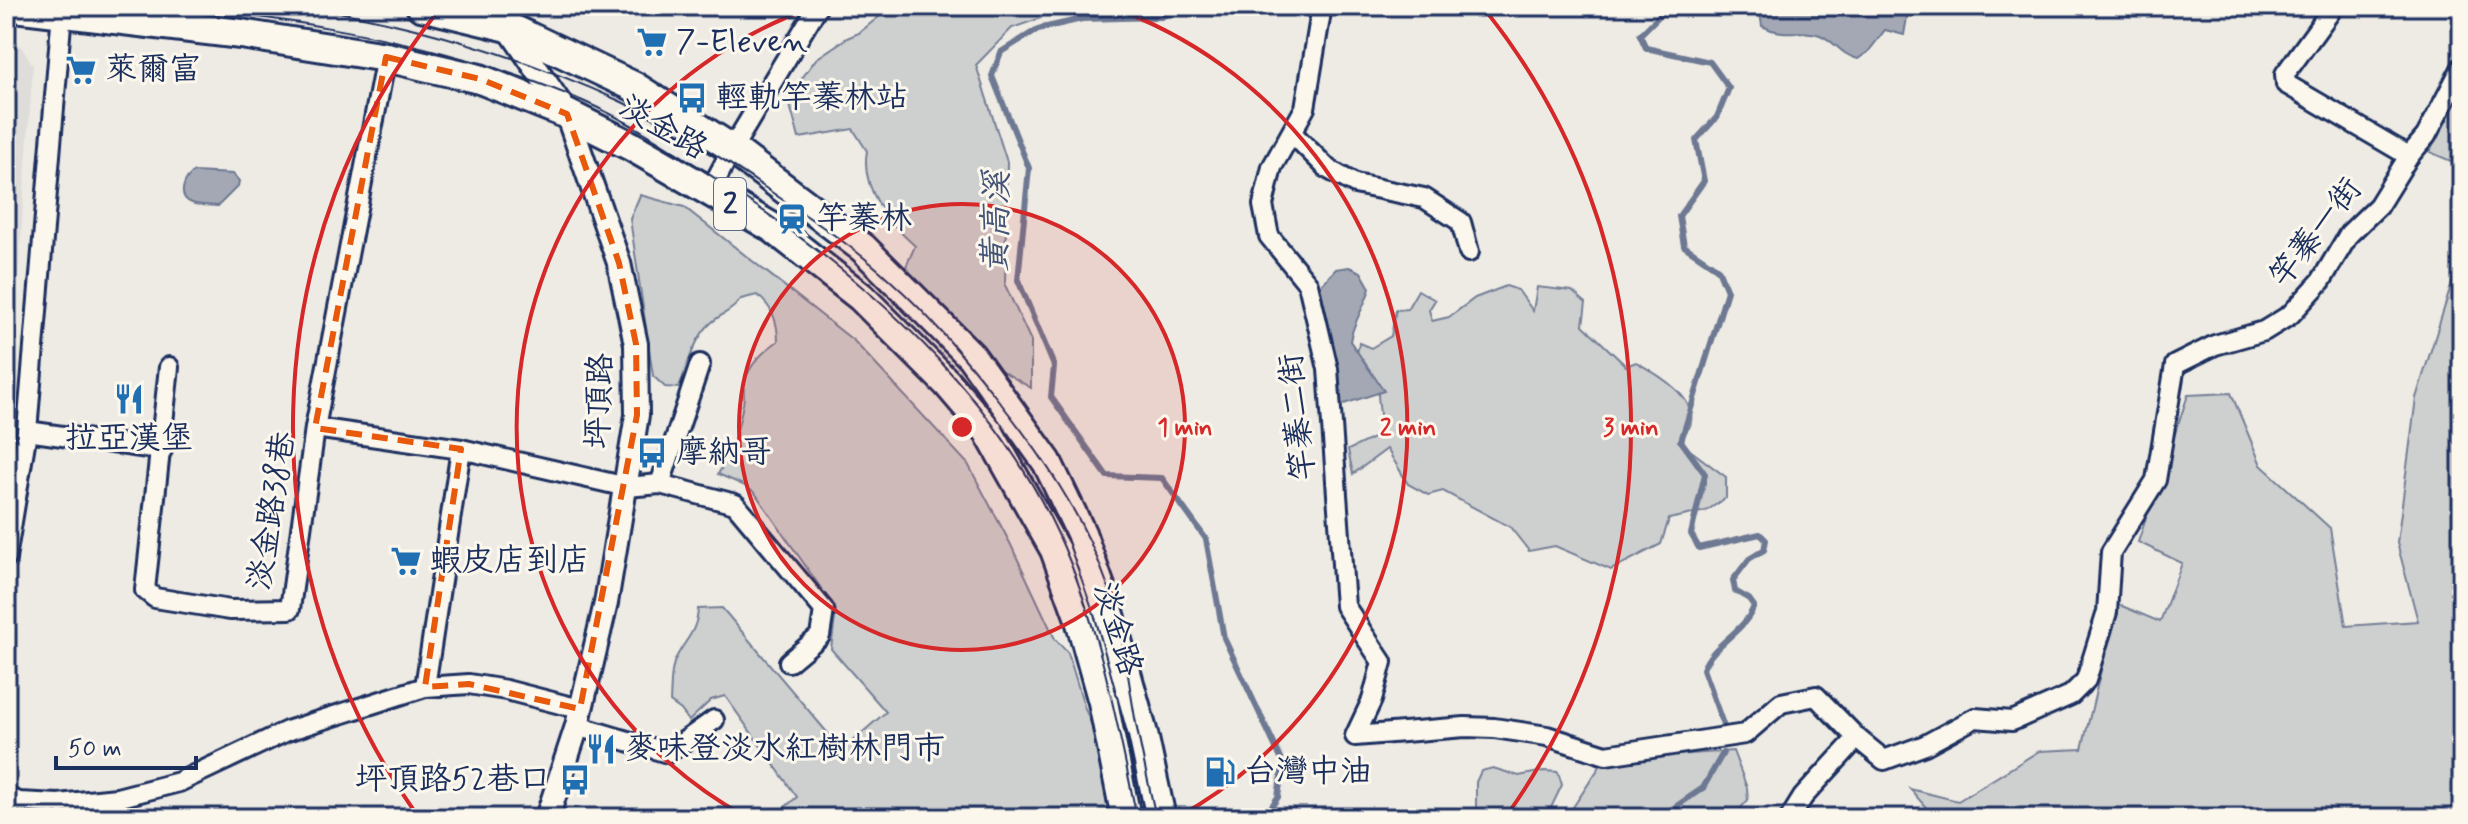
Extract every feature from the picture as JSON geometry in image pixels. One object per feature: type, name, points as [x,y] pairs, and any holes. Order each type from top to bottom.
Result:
[{"type":"main road","name":"淡金路","points":[[6,6],[241,34],[386,57],[480,79],[567,114],[631,146],[773,228],[861,297],[947,383],[988,431],[1055,550],[1079,616],[1103,702],[1126,818]]},
{"type":"main road","name":"淡金路","points":[[421,6],[506,17],[635,87],[732,149],[863,248],[971,356],[1047,462],[1081,533],[1110,615],[1143,734],[1161,818]]},
{"type":"street","points":[[709,193],[818,6]]},
{"type":"street","name":"竿蓁二街","points":[[1322,6],[1305,108],[1272,167],[1263,205],[1269,236],[1308,284],[1328,369],[1345,606],[1382,662],[1372,700],[1355,736],[1465,727],[1494,728],[1547,736],[1606,755],[1745,734],[1781,703],[1816,696],[1857,738]]},
{"type":"street","points":[[6,558],[27,431],[62,12]]},
{"type":"street","points":[[2330,12],[2285,74],[2286,84],[2409,156]]},
{"type":"street","name":"坪頂路","points":[[506,17],[567,114],[619,263],[636,344],[637,415],[606,603],[578,718],[547,818]]},
{"type":"street","name":"淡金路38巷","points":[[169,367],[145,590],[155,598],[229,615],[290,609],[315,428],[386,57]]},
{"type":"street","name":"竿蓁一街","points":[[1857,738],[1884,760],[1925,745],[1975,718],[2012,721],[2071,695],[2086,680],[2107,612],[2111,552],[2156,480],[2175,365],[2215,345],[2264,331],[2290,315],[2321,281],[2349,234],[2378,206],[2409,156],[2426,136],[2462,67]]},
{"type":"street","points":[[1292,133],[1328,169],[1355,184],[1424,198],[1461,222],[1469,252]]},
{"type":"street","points":[[660,484],[700,364]]},
{"type":"street","points":[[315,428],[461,449],[627,487],[660,484],[735,504],[824,610],[820,636],[789,662]]},
{"type":"street","points":[[27,431],[162,450]]},
{"type":"street","points":[[425,687],[461,449]]},
{"type":"street","points":[[6,797],[19,802],[58,804],[117,798],[179,782],[287,731],[425,687],[469,684],[506,690],[668,753],[714,720]]},
{"type":"street","points":[[1790,818],[1803,797],[1857,738]]},
{"type":"highlighted area","points":[[386,57],[480,79],[567,114],[619,263],[636,344],[637,415],[580,709],[469,684],[425,687],[461,449],[315,428]]},
{"type":"shaded area","points":[[892,6],[1046,6],[1041,18],[1012,28],[976,65],[1007,162],[1005,285],[1031,341],[1031,388],[999,369],[904,271],[915,246],[887,216],[872,191],[866,165],[867,151],[853,129],[799,138],[790,105],[800,81],[816,59],[859,33]]},
{"type":"shaded area","points":[[1759,6],[1877,6],[1908,11],[1904,35],[1885,30],[1868,52],[1858,59],[1820,35],[1770,30],[1762,26]]},
{"type":"shaded area","points":[[6,35],[14,36],[33,65],[9,410],[6,410]]},
{"type":"shaded area","points":[[2462,83],[2462,166],[2430,152]]},
{"type":"shaded area","points":[[194,172],[233,174],[239,181],[238,186],[218,206],[195,204],[187,200],[183,192],[185,183]]},
{"type":"shaded area","points":[[640,195],[684,207],[854,341],[968,464],[1010,543],[1055,639],[1068,653],[1085,709],[1097,736],[1109,818],[772,818],[797,797],[725,696],[711,700],[689,721],[670,702],[673,666],[693,629],[698,609],[722,608],[842,750],[886,712],[831,649],[836,610],[755,493],[718,474],[734,440],[749,372],[778,341],[773,315],[757,295],[741,299],[705,329],[679,388],[665,387],[653,376],[630,219]]},
{"type":"shaded area","points":[[1349,267],[1361,272],[1370,288],[1350,341],[1384,391],[1341,405],[1336,359],[1320,286],[1336,269]]},
{"type":"shaded area","points":[[2462,268],[2462,818],[1935,818],[1910,789],[1958,801],[2039,751],[2082,749],[2117,604],[2160,622],[2182,563],[2138,542],[2188,395],[2231,393],[2261,465],[2330,528],[2346,626],[2418,621],[2397,543],[2416,398],[2453,280]]},
{"type":"shaded area","points":[[1506,286],[1518,290],[1533,311],[1537,287],[1572,291],[1586,303],[1583,325],[1626,366],[1636,362],[1682,396],[1691,416],[1689,428],[1678,441],[1726,477],[1726,498],[1706,511],[1669,519],[1661,544],[1611,570],[1555,546],[1529,551],[1510,527],[1443,491],[1428,495],[1408,484],[1387,449],[1353,474],[1348,450],[1382,434],[1377,386],[1357,354],[1359,343],[1371,348],[1391,336],[1396,310],[1407,309],[1418,290],[1435,300],[1429,310],[1432,321],[1449,317],[1475,298]]},
{"type":"shaded area","points":[[1733,751],[1747,788],[1748,800],[1732,818],[1566,818],[1604,760]]},
{"type":"shaded area","points":[[1493,768],[1519,776],[1544,771],[1558,772],[1562,785],[1546,818],[1476,818],[1476,782],[1481,771]]},
{"type":"waterway","name":"黃高溪","points":[[1184,6],[1161,17],[1082,19],[1038,29],[1001,52],[992,76],[1029,168],[1018,280],[1054,366],[1051,397],[1107,476],[1162,478],[1206,539],[1224,638],[1283,763],[1278,797],[1264,818]]},
{"type":"waterway","points":[[1669,6],[1640,35],[1646,48],[1710,62],[1729,88],[1717,117],[1696,140],[1704,181],[1679,216],[1684,246],[1718,269],[1727,291],[1681,441],[1705,474],[1691,534],[1699,548],[1760,534],[1766,540],[1764,550],[1749,559],[1733,580],[1735,591],[1754,606],[1743,624],[1714,652],[1703,669],[1724,727]]},
{"type":"waterway","points":[[1659,818],[1703,788],[1723,753]]},
{"type":"tram line","points":[[178,6],[402,42],[475,62],[587,102],[653,138],[743,197],[837,266],[882,304],[924,344],[999,433],[1031,482],[1058,534],[1096,638],[1137,818]]},
{"type":"tram line","points":[[305,6],[427,32],[506,56],[584,85],[643,112],[723,159],[824,228],[906,295],[933,322],[1012,417],[1044,461],[1085,531],[1116,614],[1156,818]]},
{"type":"place","name":"7-Eleven","points":[[652,42]]},
{"type":"place","name":"萊爾富","points":[[81,70]]},
{"type":"place","name":"輕軌竿蓁林站","points":[[692,98]]},
{"type":"place","name":"竿蓁林","points":[[792,219]]},
{"type":"place","name":"拉亞漢堡","points":[[129,399]]},
{"type":"place","name":"摩納哥","points":[[652,453]]},
{"type":"place","name":"蝦皮店到店","points":[[406,561]]},
{"type":"place","name":"麥味登淡水紅樹林門市","points":[[601,749]]},
{"type":"place","name":"台灣中油","points":[[1220,772]]},
{"type":"place","name":"坪頂路52巷口","points":[[575,780]]}]
